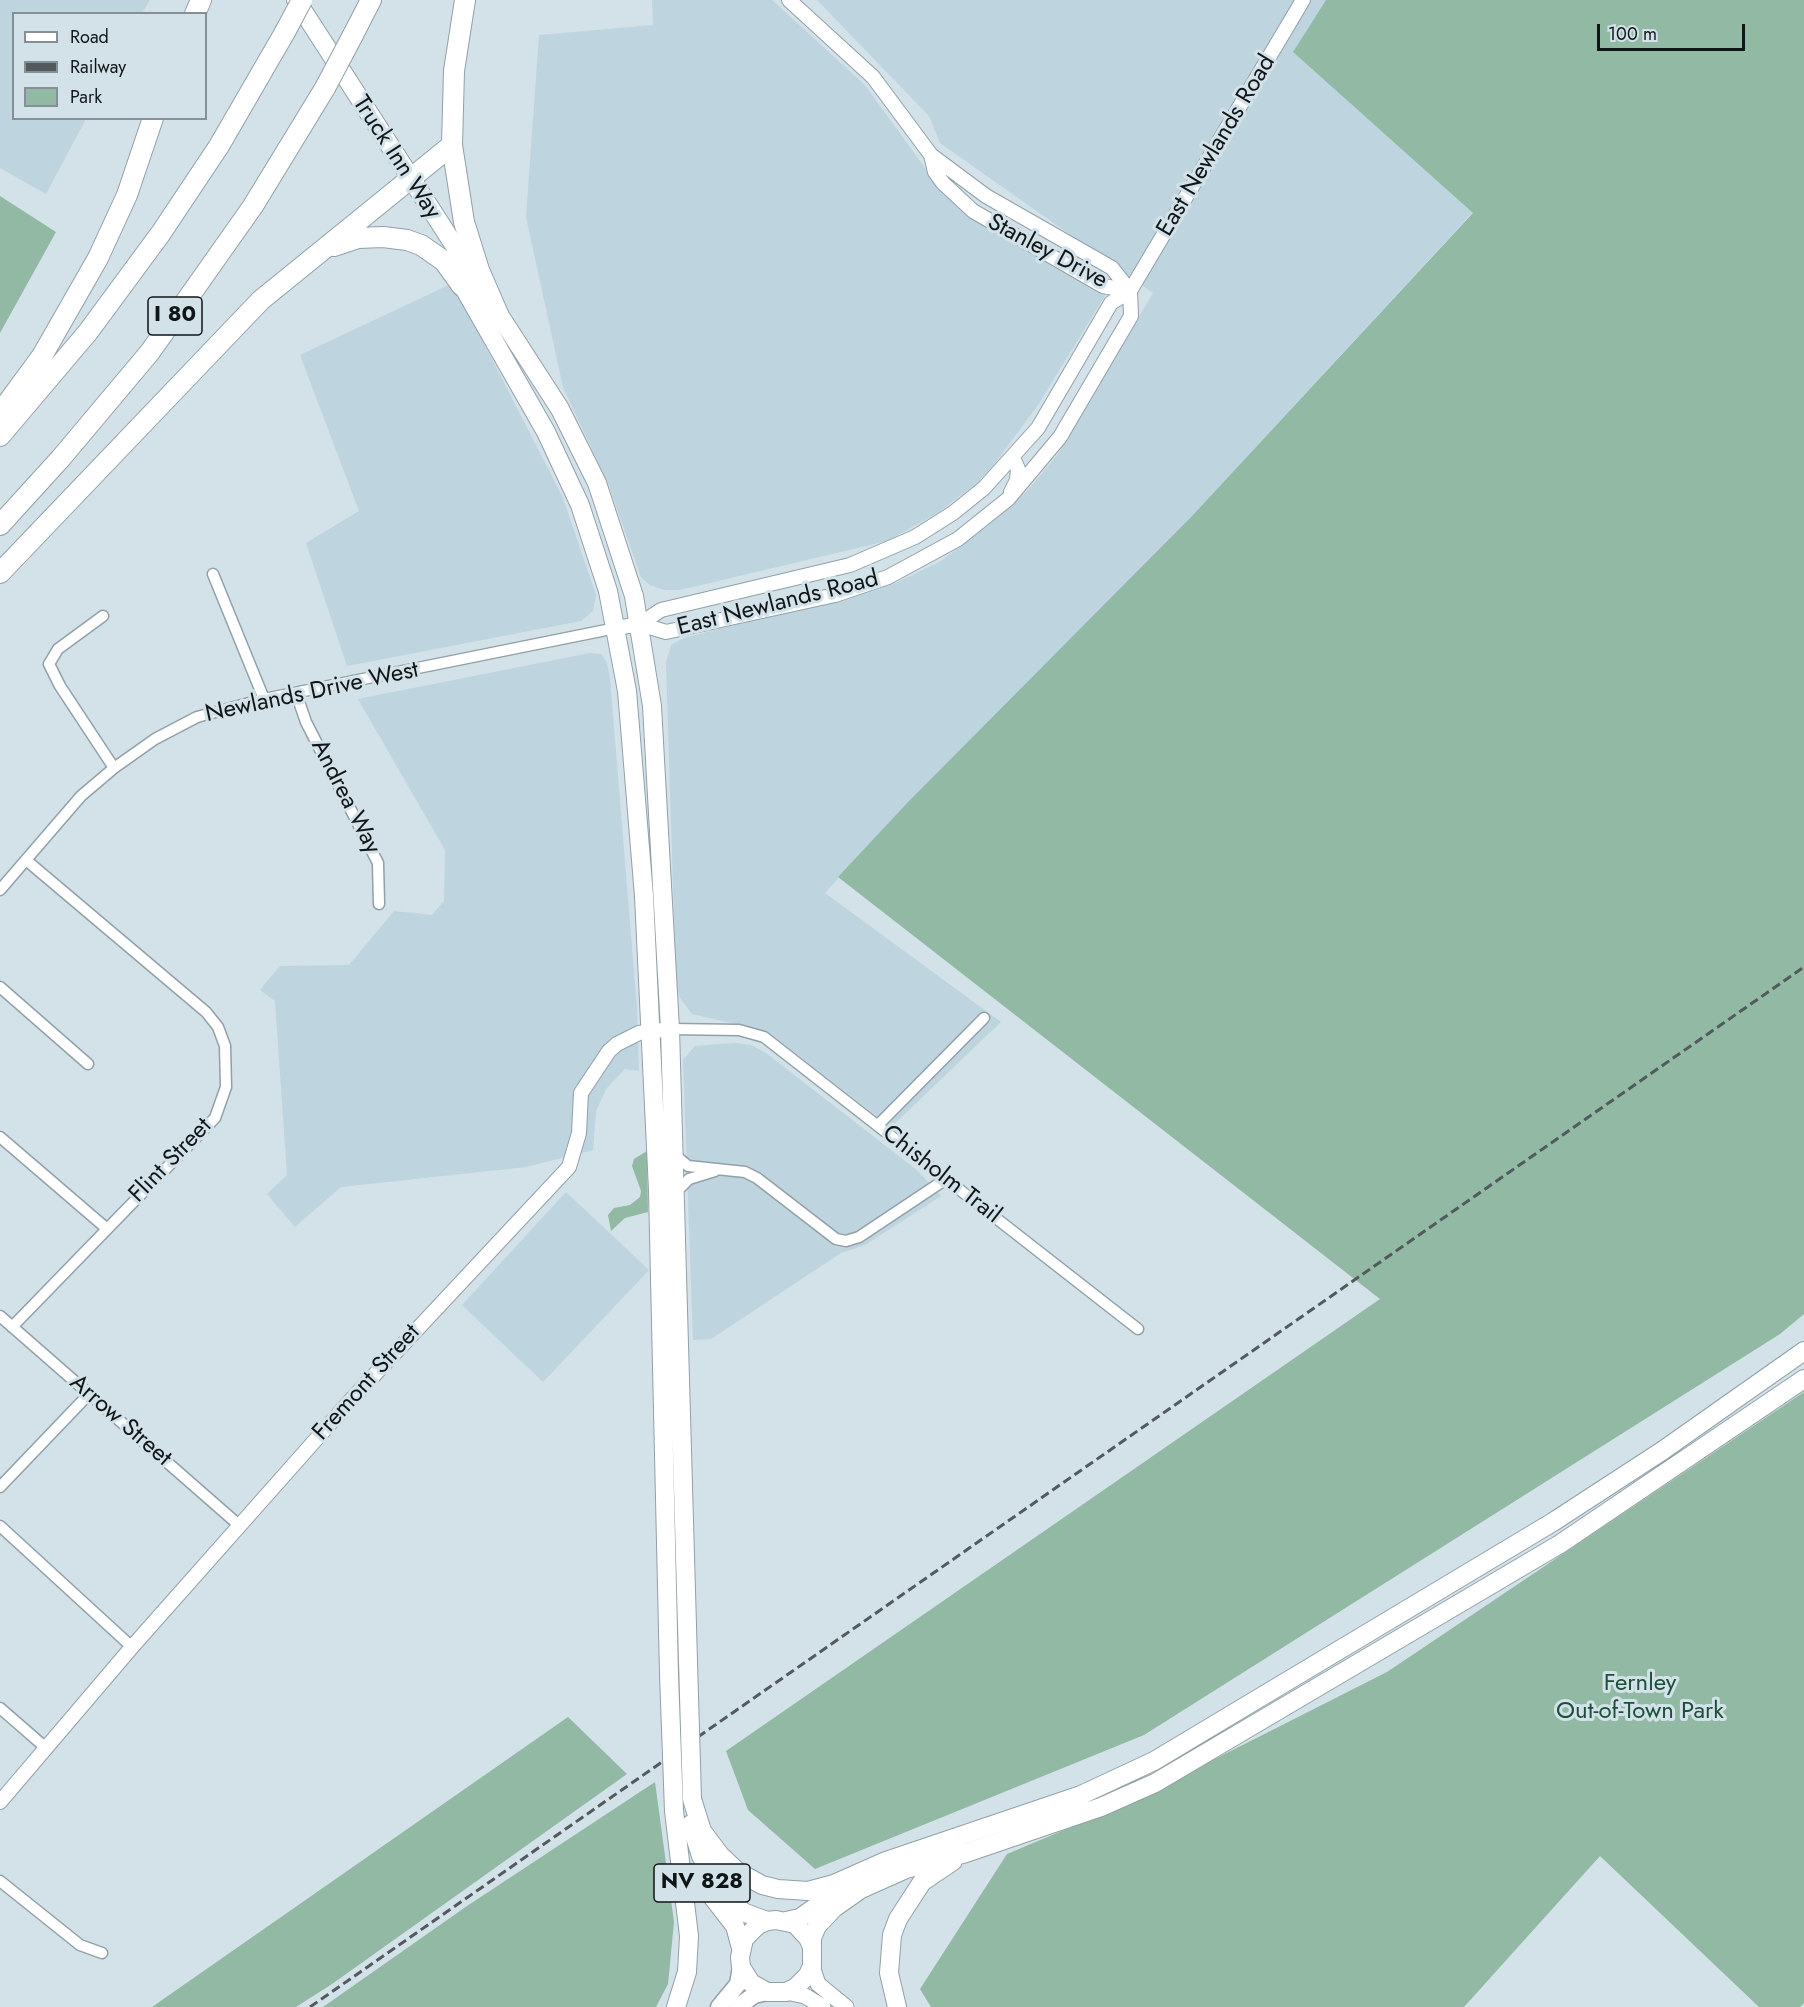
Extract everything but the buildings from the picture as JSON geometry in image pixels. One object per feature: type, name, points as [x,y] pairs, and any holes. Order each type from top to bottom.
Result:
[{"type":"highway","name":"Truck Inn Way","points":[[296,0],[410,180],[541,378],[581,448],[615,532],[640,624],[652,706],[670,1029],[692,1799],[690,1809],[693,1831],[708,1869],[735,1905],[752,1918],[766,1921]]},
{"type":"highway","name":"I 80","points":[[0,436],[88,332],[155,242],[219,146],[302,0]]},
{"type":"highway","name":"I 80","points":[[0,525],[150,352],[253,206],[325,88],[370,0]]},
{"type":"highway","points":[[465,0],[454,71],[452,145],[464,222],[479,270],[498,314]]},
{"type":"highway","points":[[0,413],[42,356],[98,258],[127,195],[152,120]]},
{"type":"highway","points":[[0,573],[261,300],[452,145]]},
{"type":"highway","points":[[410,180],[462,286],[536,414],[569,480],[600,562],[616,628],[630,723],[644,896],[660,1224],[674,1812],[689,1936],[687,1972],[676,2007]]},
{"type":"highway","points":[[326,248],[358,238],[383,237],[407,240],[421,245],[444,261],[462,286]]},
{"type":"highway","points":[[692,1799],[702,1831],[728,1864],[747,1878],[778,1889],[808,1891],[854,1876],[886,1861],[1105,1786],[1154,1761],[1562,1516],[1689,1432],[1804,1351]]},
{"type":"highway","points":[[854,1876],[800,1918],[766,1921],[750,1931],[741,1948],[741,1966],[751,1983],[767,1992],[786,1992],[803,1982],[812,1966],[813,1932],[825,1917],[861,1889],[906,1869],[966,1853],[1125,1798],[1197,1760],[1484,1591],[1652,1484],[1804,1379]]},
{"type":"highway","points":[[1652,1484],[1662,1465],[1676,1451],[1689,1432]]},
{"type":"highway","points":[[1562,1516],[1578,1515],[1591,1510],[1637,1483],[1652,1484]]},
{"type":"highway","points":[[1197,1760],[1263,1710],[1273,1698],[1272,1689]]},
{"type":"highway","name":"NV 828","points":[[674,1812],[698,1877],[735,1926],[741,1948]]},
{"type":"highway","points":[[897,2007],[889,1973],[891,1944],[898,1919],[922,1882],[966,1853]]},
{"type":"highway","points":[[786,1921],[802,1930],[812,1947]]},
{"type":"main road","points":[[719,2007],[738,1984],[741,1966]]},
{"type":"main road","points":[[812,1966],[818,1984],[846,2007]]},
{"type":"main road","points":[[738,2007],[754,1995],[767,1992]]},
{"type":"main road","points":[[786,1992],[805,1996],[824,2007]]},
{"type":"street","name":"Stanley Drive","points":[[789,0],[873,76],[931,154],[986,196],[1112,268],[1131,291]]},
{"type":"street","name":"East Newlands Road","points":[[616,628],[640,624],[661,610],[850,565],[894,547],[953,513],[984,488],[1013,458],[1048,412],[1111,303],[1131,291],[1303,0]]},
{"type":"street","name":"Stanley Drive","points":[[931,154],[935,172],[943,183],[974,211],[1103,286],[1131,291]]},
{"type":"street","name":"East Newlands Road","points":[[640,624],[666,632],[863,586],[939,551],[977,525],[1008,499],[1048,453],[1080,405],[1131,316],[1131,291]]},
{"type":"street","points":[[1008,499],[1017,480],[1017,469],[1013,458]]},
{"type":"street","points":[[213,574],[264,699]]},
{"type":"street","points":[[103,616],[58,649],[49,664],[60,686],[114,768]]},
{"type":"street","name":"Newlands Drive West","points":[[0,890],[81,796],[114,768],[155,739],[197,717],[264,699],[616,628]]},
{"type":"street","name":"Andrea Way","points":[[296,693],[306,722],[378,863],[379,904]]},
{"type":"street","name":"Flint Street","points":[[12,1327],[214,1118],[226,1087],[225,1046],[218,1028],[206,1012],[26,860]]},
{"type":"street","points":[[0,987],[88,1064]]},
{"type":"street","points":[[878,1125],[984,1018]]},
{"type":"street","name":"Fremont Street","points":[[0,1802],[132,1647],[416,1328],[569,1167],[579,1133],[581,1093],[609,1051],[617,1044],[651,1030],[739,1030]]},
{"type":"street","name":"Chisholm Trail","points":[[739,1030],[764,1036],[1138,1329]]},
{"type":"street","points":[[0,1137],[106,1228]]},
{"type":"street","points":[[675,1155],[688,1166],[716,1171],[745,1172],[836,1239],[846,1241],[859,1237],[946,1179]]},
{"type":"street","points":[[676,1192],[689,1179],[716,1171]]},
{"type":"street","name":"Arrow Street","points":[[0,1316],[240,1526]]},
{"type":"street","points":[[0,1487],[89,1394]]},
{"type":"street","points":[[0,1526],[132,1647]]},
{"type":"street","points":[[0,1708],[46,1748]]},
{"type":"street","points":[[0,1881],[80,1945],[102,1953]]},
{"type":"shaded area","points":[[0,0],[150,0],[143,12],[12,12],[12,120],[85,120],[46,194],[0,168]]},
{"type":"shaded area","points":[[652,0],[772,0],[865,85],[946,197],[1106,294],[1038,405],[993,466],[978,482],[939,512],[887,541],[680,590],[664,590],[650,585],[641,577],[609,486],[563,387],[526,217],[539,35],[653,25]]},
{"type":"shaded area","points":[[817,0],[1326,0],[1293,52],[1473,212],[1192,516],[909,801],[825,893],[1001,1022],[891,1127],[767,1031],[692,1014],[680,998],[676,984],[666,662],[671,645],[684,638],[896,583],[941,561],[986,527],[1027,491],[1058,454],[1153,293],[940,143],[929,116]]},
{"type":"shaded area","points":[[453,283],[563,498],[596,595],[593,611],[581,621],[347,666],[306,543],[359,511],[300,355]]},
{"type":"shaded area","points":[[590,653],[601,654],[607,663],[610,679],[637,1008],[639,1071],[625,1069],[606,1089],[596,1111],[593,1150],[526,1167],[341,1187],[295,1227],[267,1194],[287,1175],[275,1001],[260,990],[280,966],[349,965],[394,911],[432,915],[444,901],[445,850],[358,699]]},
{"type":"shaded area","points":[[735,1043],[751,1045],[766,1053],[918,1171],[941,1196],[865,1245],[841,1253],[711,1339],[693,1340],[683,1060],[695,1046]]},
{"type":"shaded area","points":[[566,1192],[649,1270],[543,1382],[462,1305]]},
{"type":"green space","points":[[1326,0],[1804,0],[1804,1314],[1780,1334],[1144,1735],[815,1869],[748,1810],[726,1751],[1380,1299],[838,877],[909,801],[1192,516],[1473,213],[1293,52]]},
{"type":"green space","points":[[0,196],[56,232],[0,333]]},
{"type":"green space","points":[[647,1151],[648,1212],[625,1218],[611,1231],[608,1215],[614,1208],[630,1205],[640,1197],[641,1191],[632,1166],[634,1159]]},
{"type":"green space","name":"Fernley Out-of-Town Park","points":[[1804,1392],[1804,2003],[1800,2007],[1759,2007],[1600,1856],[1464,2007],[931,2007],[920,1989],[1007,1854],[1124,1805],[1387,1672]]},
{"type":"green space","points":[[568,1717],[627,1774],[332,1984],[296,2007],[152,2007]]},
{"type":"green space","points":[[655,1782],[674,1922],[668,1984],[656,2007],[323,2007],[467,1906]]},
{"type":"railway","points":[[310,2007],[1804,967]]}]
